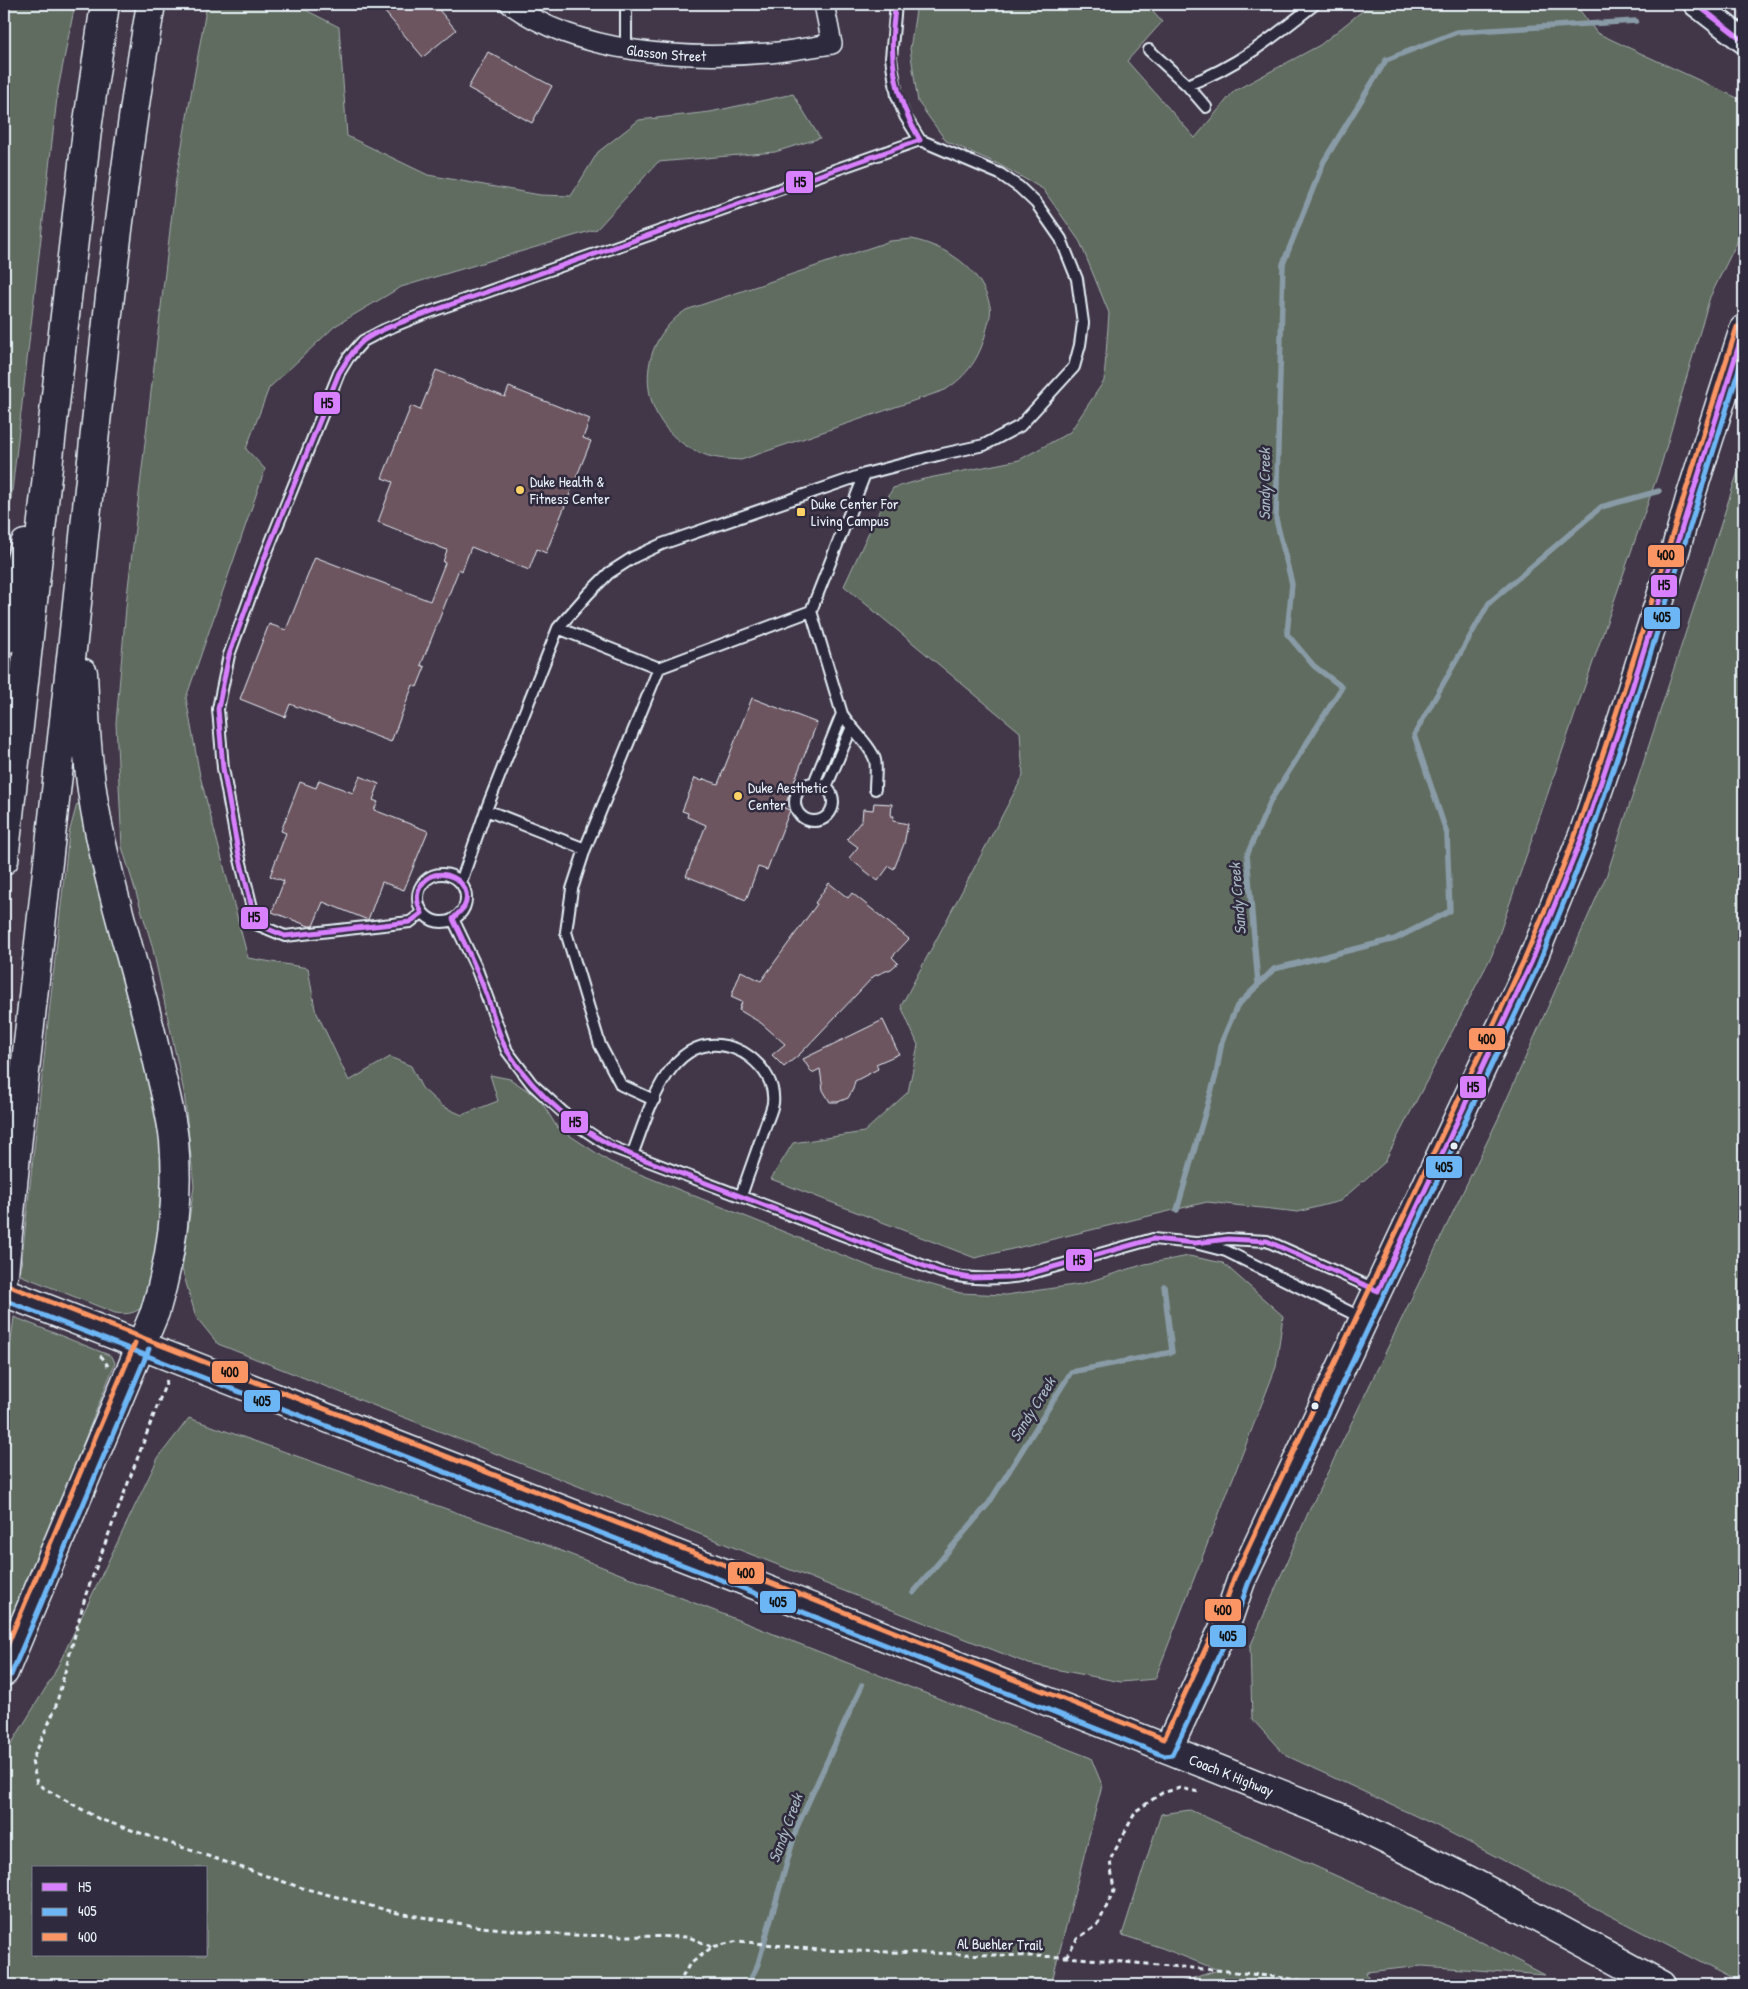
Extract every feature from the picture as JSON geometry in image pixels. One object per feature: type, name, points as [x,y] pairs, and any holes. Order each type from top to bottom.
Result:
[{"type":"main road","points":[[4,860],[88,122],[105,4]]},
{"type":"main road","points":[[4,1274],[121,209],[140,68],[151,4]]},
{"type":"main road","points":[[1168,1749],[1229,1616],[1241,1581],[1531,964],[1583,835],[1623,717],[1674,555],[1690,495],[1744,330]]},
{"type":"main road","points":[[4,640],[14,586],[50,451]]},
{"type":"main road","points":[[4,1672],[155,1312],[164,1284],[170,1248],[176,1176],[174,1139],[150,1029],[122,924],[95,809],[86,740],[79,582]]},
{"type":"main road","name":"Coach K Highway","points":[[4,1292],[176,1358],[1346,1820],[1468,1880],[1662,1985]]},
{"type":"street","name":"Glasson Street","points":[[510,4],[545,25],[574,36],[626,48],[658,52],[737,55],[769,53],[832,44],[824,4]]},
{"type":"street","points":[[1696,4],[1744,41]]},
{"type":"lane","points":[[626,4],[626,48]]},
{"type":"lane","points":[[461,882],[486,810],[558,628],[609,573],[634,557],[662,544],[865,474],[984,445],[1020,426],[1074,367],[1080,345],[1083,322],[1077,279],[1061,240],[1036,203],[1019,187],[1000,174],[920,140],[905,116],[897,96],[891,58],[896,4]]},
{"type":"lane","points":[[1187,85],[1205,79],[1264,45],[1315,4]]},
{"type":"lane","points":[[1149,50],[1187,85],[1206,107]]},
{"type":"lane","points":[[422,913],[410,922],[284,936],[256,924],[238,851],[223,768],[218,709],[229,655],[296,477],[331,390],[348,358],[364,341],[384,330],[421,315],[920,140]]},
{"type":"lane","points":[[865,474],[811,611],[842,714],[851,728],[867,746],[875,760],[875,789]]},
{"type":"lane","points":[[558,628],[659,668],[811,611]]},
{"type":"lane","points":[[654,1100],[621,1085],[600,1045],[566,932],[572,889],[585,848],[659,668]]},
{"type":"lane","points":[[814,783],[842,714]]},
{"type":"lane","points":[[826,787],[851,728]]},
{"type":"lane","points":[[814,783],[826,787],[833,804],[828,815],[818,821],[806,819],[797,810],[796,798],[802,788],[814,783]]},
{"type":"lane","points":[[486,810],[585,848]]},
{"type":"lane","points":[[439,873],[448,874],[461,882],[465,890],[466,899],[460,914],[444,922],[435,921],[422,913],[417,900],[418,891],[421,883],[428,877],[439,873]]},
{"type":"lane","points":[[453,919],[476,967],[506,1051],[532,1084],[577,1125],[609,1146],[940,1272],[962,1278],[1003,1279],[1021,1276],[1154,1239],[1195,1243],[1235,1255],[1365,1320]]},
{"type":"lane","points":[[632,1156],[654,1100],[668,1072],[677,1061],[695,1048],[704,1046],[725,1046],[737,1049],[750,1056],[771,1082],[773,1103],[741,1196]]},
{"type":"lane","points":[[1195,1243],[1228,1239],[1267,1241],[1378,1290]]},
{"type":"path","points":[[94,1354],[102,1357],[110,1369]]},
{"type":"path","points":[[176,1358],[86,1594],[55,1709],[32,1761],[37,1784],[99,1819],[299,1887],[398,1913],[481,1927],[568,1935],[689,1937],[712,1947]]},
{"type":"path","points":[[1066,1957],[1077,1939],[1098,1924],[1114,1891],[1110,1860],[1136,1811],[1162,1793],[1180,1788],[1199,1792]]},
{"type":"path","name":"Al Buehler Trail","points":[[678,1985],[689,1965],[712,1947],[738,1941],[819,1950],[1066,1957],[1227,1971],[1340,1985]]},
{"type":"green space","points":[[4,4],[75,4],[58,89],[11,500],[4,540]]},
{"type":"green space","points":[[207,4],[294,4],[339,27],[347,136],[428,175],[540,195],[571,196],[598,152],[639,120],[710,112],[793,94],[820,138],[775,152],[658,162],[597,229],[401,287],[335,326],[269,388],[246,449],[265,469],[186,698],[200,776],[248,958],[308,968],[315,1009],[349,1081],[390,1057],[411,1066],[422,1088],[442,1106],[462,1115],[498,1101],[490,1075],[510,1079],[539,1098],[557,1127],[610,1162],[874,1268],[960,1293],[1006,1295],[1081,1284],[1145,1264],[1189,1256],[1223,1263],[1283,1316],[1276,1367],[1155,1679],[1121,1682],[1029,1664],[218,1344],[196,1317],[182,1269],[194,1186],[184,1092],[152,945],[122,847],[116,723],[127,596],[176,179]]},
{"type":"green space","points":[[917,4],[1146,4],[1162,22],[1127,61],[1195,138],[1234,91],[1320,45],[1371,4],[1575,4],[1597,33],[1744,101],[1744,228],[1710,297],[1661,465],[1492,955],[1384,1163],[1340,1201],[1298,1212],[1207,1202],[975,1258],[771,1179],[793,1143],[864,1132],[908,1092],[918,1045],[901,1006],[1023,776],[1020,732],[844,586],[874,521],[893,488],[924,479],[1019,460],[1070,432],[1104,381],[1109,313],[1080,242],[1043,189],[998,164],[946,141],[918,102],[910,49]]},
{"type":"green space","points":[[912,239],[937,247],[960,261],[979,280],[990,306],[990,319],[980,350],[972,366],[953,385],[945,390],[741,460],[717,458],[703,454],[681,442],[665,427],[654,408],[649,387],[649,366],[655,345],[668,326],[686,310],[890,241]]},
{"type":"green space","points":[[1744,453],[1744,1985],[1437,1826],[1285,1755],[1252,1719],[1250,1647],[1308,1513],[1498,1119],[1607,874]]},
{"type":"green space","points":[[77,804],[86,805],[161,1103],[167,1206],[146,1304],[135,1311],[124,1314],[115,1313],[20,1275],[69,833]]},
{"type":"green space","points":[[14,1317],[109,1355],[115,1363],[68,1482],[50,1539],[4,1651],[4,1396]]},
{"type":"green space","points":[[189,1418],[523,1536],[1091,1758],[1102,1785],[1051,1985],[4,1985],[4,1756],[53,1676],[158,1458]]},
{"type":"green space","points":[[1190,1810],[1468,1935],[1545,1975],[1422,1966],[1366,1972],[1371,1985],[1172,1985],[1218,1970],[1122,1935],[1161,1814]]},
{"type":"building","points":[[378,4],[434,4],[456,30],[423,57]]},
{"type":"building","points":[[488,52],[552,86],[532,123],[468,88]]},
{"type":"building","points":[[436,370],[505,397],[509,387],[590,419],[583,438],[591,441],[546,553],[537,549],[529,570],[471,547],[462,571],[459,569],[421,665],[425,667],[417,687],[413,685],[391,742],[290,704],[285,717],[240,699],[269,624],[286,630],[315,557],[430,601],[445,563],[443,562],[447,550],[378,522],[393,482],[382,478],[411,406],[420,410]]},
{"type":"building","name":"Duke Aesthetic Center","points":[[752,698],[817,723],[784,808],[790,810],[767,870],[758,867],[746,900],[686,876],[706,825],[687,817],[688,813],[682,811],[695,778],[718,784]]},
{"type":"building","points":[[360,776],[379,784],[373,800],[378,802],[374,810],[428,831],[404,890],[382,882],[368,920],[323,902],[313,926],[272,912],[284,881],[270,876],[286,833],[281,831],[300,782],[316,788],[319,780],[353,793]]},
{"type":"building","points":[[874,803],[892,804],[891,816],[894,816],[893,821],[908,824],[904,844],[894,869],[889,866],[878,881],[849,858],[858,847],[847,839],[862,820],[863,809],[873,810]]},
{"type":"building","points":[[829,883],[848,898],[852,893],[909,939],[892,957],[898,963],[891,969],[874,976],[800,1054],[784,1067],[772,1055],[785,1044],[761,1023],[739,1010],[742,1002],[731,997],[741,971],[761,981],[817,904],[815,903]]},
{"type":"building","points":[[883,1020],[899,1054],[876,1064],[878,1069],[855,1081],[848,1098],[838,1102],[830,1102],[823,1090],[820,1069],[812,1073],[803,1059]]},
{"type":"waterway","name":"Sandy Creek","points":[[1258,984],[1247,855],[1271,800],[1342,687],[1314,666],[1287,634],[1292,584],[1276,519],[1283,264],[1324,161],[1386,60],[1457,32],[1636,21]]},
{"type":"waterway","points":[[1177,1210],[1216,1075],[1222,1041],[1237,1006],[1274,969],[1395,939],[1450,911],[1447,834],[1414,735],[1489,603],[1601,507],[1659,491]]},
{"type":"waterway","name":"Sandy Creek","points":[[913,1593],[989,1503],[1071,1372],[1172,1352],[1164,1286]]},
{"type":"waterway","name":"Sandy Creek","points":[[748,1985],[758,1964],[797,1827],[862,1685]]},
{"type":"transit line","name":"H5","points":[[896,4],[892,41],[895,75],[904,107],[920,140],[421,315],[384,329],[359,344],[339,373],[264,559],[229,655],[218,709],[223,768],[238,851],[256,924],[285,936],[410,922],[422,913],[417,897],[420,887],[427,879],[435,875],[444,874],[453,877],[465,889],[466,898],[464,907],[453,919],[479,976],[499,1033],[508,1052],[532,1084],[562,1113],[596,1137],[632,1155],[940,1272],[970,1278],[1021,1276],[1153,1239],[1195,1243],[1228,1239],[1267,1241],[1378,1291],[1531,963],[1583,835],[1623,717],[1744,329]]},
{"type":"transit line","name":"H5","points":[[1696,4],[1744,41]]},
{"type":"transit line","name":"400","points":[[7,1285],[748,1574],[1164,1739],[1222,1613],[1234,1578],[1524,960],[1558,879],[1577,830],[1619,705],[1737,327]]},
{"type":"transit line","name":"405","points":[[4,1300],[742,1588],[1165,1756],[1172,1755],[1236,1619],[1248,1584],[1538,966],[1590,838],[1630,719],[1744,353]]},
{"type":"transit line","name":"400","points":[[4,1653],[135,1343]]},
{"type":"transit line","name":"405","points":[[11,1675],[149,1349]]},
{"type":"place","name":"Duke Health & Fitness Center","points":[[520,490]]},
{"type":"place","name":"Duke Center For Living Campus","points":[[801,512]]},
{"type":"place","name":"Duke Aesthetic Center","points":[[738,796]]}]
